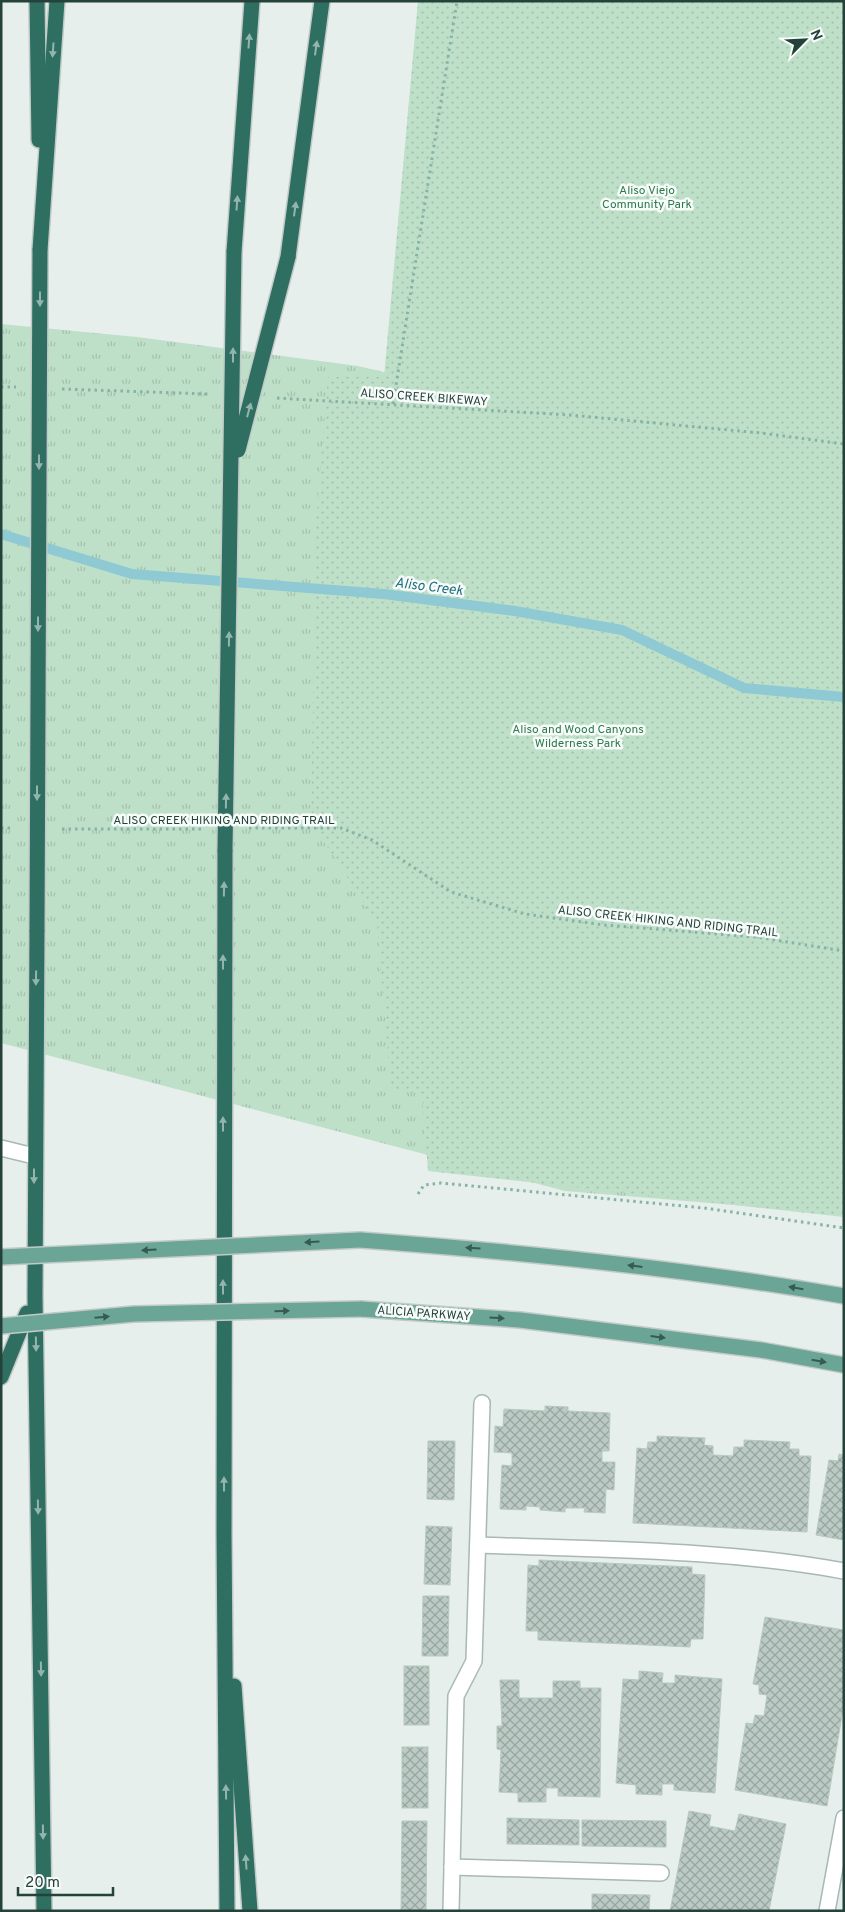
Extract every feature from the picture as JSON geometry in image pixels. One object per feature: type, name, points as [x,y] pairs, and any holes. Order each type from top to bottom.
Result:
[{"type":"highway","points":[[37,1],[40,250],[37,930],[34,1156],[44,1911]]},
{"type":"highway","points":[[40,250],[57,1]]},
{"type":"highway","points":[[227,1911],[223,927],[232,474],[234,252],[252,1]]},
{"type":"highway","points":[[232,474],[288,257],[322,1]]},
{"type":"highway","points":[[1,1377],[35,1296]]},
{"type":"highway","points":[[224,1533],[250,1911]]},
{"type":"main road","points":[[1,1257],[360,1240],[526,1252],[770,1283],[844,1296]]},
{"type":"main road","name":"ALICIA PARKWAY","points":[[1,1326],[134,1314],[361,1309],[520,1320],[761,1350],[844,1365]]},
{"type":"lane","points":[[1,1148],[34,1156]]},
{"type":"lane","points":[[451,1911],[456,1696],[474,1661],[482,1403]]},
{"type":"lane","points":[[478,1545],[714,1555],[790,1561],[844,1571]]},
{"type":"lane","points":[[827,1911],[844,1818]]},
{"type":"lane","points":[[452,1866],[661,1873]]},
{"type":"path","points":[[392,404],[457,1]]},
{"type":"path","points":[[1,387],[21,387]]},
{"type":"path","points":[[61,388],[218,395]]},
{"type":"path","name":"ALISO CREEK BIKEWAY","points":[[276,398],[570,416],[761,433],[844,444]]},
{"type":"path","points":[[1,828],[21,828]]},
{"type":"path","name":"ALISO CREEK HIKING AND RIDING TRAIL","points":[[61,828],[207,829]]},
{"type":"path","name":"ALISO CREEK HIKING AND RIDING TRAIL","points":[[245,828],[341,828],[372,840],[451,892],[525,914],[604,925],[756,937],[844,951]]},
{"type":"path","points":[[418,1194],[424,1185],[441,1183],[704,1208],[844,1228]]},
{"type":"green space","name":"Aliso and Wood Canyons Wilderness Park","points":[[418,1],[844,1],[844,1217],[428,1171],[422,1094],[391,1089],[377,923],[311,822],[316,523],[328,377],[384,377]]},
{"type":"green space","points":[[1,324],[137,337],[358,366],[844,478],[844,1214],[565,1191],[1,1043]]},
{"type":"building","points":[[545,1406],[568,1407],[568,1411],[610,1413],[609,1451],[602,1451],[602,1462],[615,1462],[614,1490],[606,1489],[605,1513],[584,1512],[585,1508],[565,1508],[565,1512],[540,1510],[540,1507],[526,1506],[526,1510],[500,1509],[502,1465],[512,1466],[512,1453],[494,1452],[495,1426],[503,1427],[504,1409],[545,1411]]},
{"type":"building","points":[[657,1436],[705,1438],[704,1445],[713,1446],[713,1455],[733,1456],[734,1447],[744,1447],[744,1440],[790,1442],[789,1449],[799,1449],[799,1456],[811,1456],[807,1532],[633,1523],[637,1448],[647,1449],[648,1442],[657,1442]]},
{"type":"building","points":[[428,1441],[455,1441],[454,1500],[427,1499]]},
{"type":"building","points":[[839,1454],[844,1455],[844,1540],[816,1535],[829,1460],[838,1461]]},
{"type":"building","points":[[426,1526],[452,1527],[450,1585],[424,1584]]},
{"type":"building","points":[[539,1560],[692,1567],[692,1574],[705,1575],[703,1639],[691,1639],[690,1647],[538,1640],[538,1631],[526,1631],[528,1565],[539,1566]]},
{"type":"building","points":[[423,1596],[449,1596],[448,1656],[422,1656]]},
{"type":"building","points":[[765,1617],[844,1630],[844,1703],[827,1806],[735,1790],[746,1723],[753,1724],[755,1715],[764,1716],[767,1695],[759,1694],[759,1685],[753,1684]]},
{"type":"building","points":[[404,1666],[429,1666],[429,1725],[404,1725]]},
{"type":"building","points":[[639,1671],[663,1673],[662,1683],[675,1683],[675,1675],[722,1679],[715,1793],[674,1790],[674,1784],[662,1784],[662,1795],[636,1794],[636,1785],[616,1783],[623,1679],[639,1680]]},
{"type":"building","points":[[500,1680],[519,1680],[519,1698],[553,1698],[553,1681],[580,1681],[580,1688],[601,1688],[600,1797],[558,1796],[558,1788],[546,1788],[546,1802],[518,1802],[518,1793],[499,1792],[501,1750],[497,1749],[497,1726],[502,1726]]},
{"type":"building","points":[[402,1747],[428,1747],[428,1808],[402,1808]]},
{"type":"building","points":[[689,1811],[711,1815],[709,1826],[735,1831],[739,1814],[786,1824],[769,1911],[670,1911]]},
{"type":"building","points":[[507,1818],[579,1820],[579,1845],[507,1844]]},
{"type":"building","points":[[582,1820],[666,1821],[666,1847],[582,1846]]},
{"type":"building","points":[[402,1821],[427,1821],[426,1911],[401,1911]]},
{"type":"building","points":[[592,1894],[650,1895],[649,1911],[592,1911]]},
{"type":"waterway","name":"Aliso Creek","points":[[1,534],[132,574],[384,594],[515,611],[622,630],[744,688],[844,697]]},
{"type":"park label","name":"Aliso Viejo Community Park","points":[[647,197]]}]
